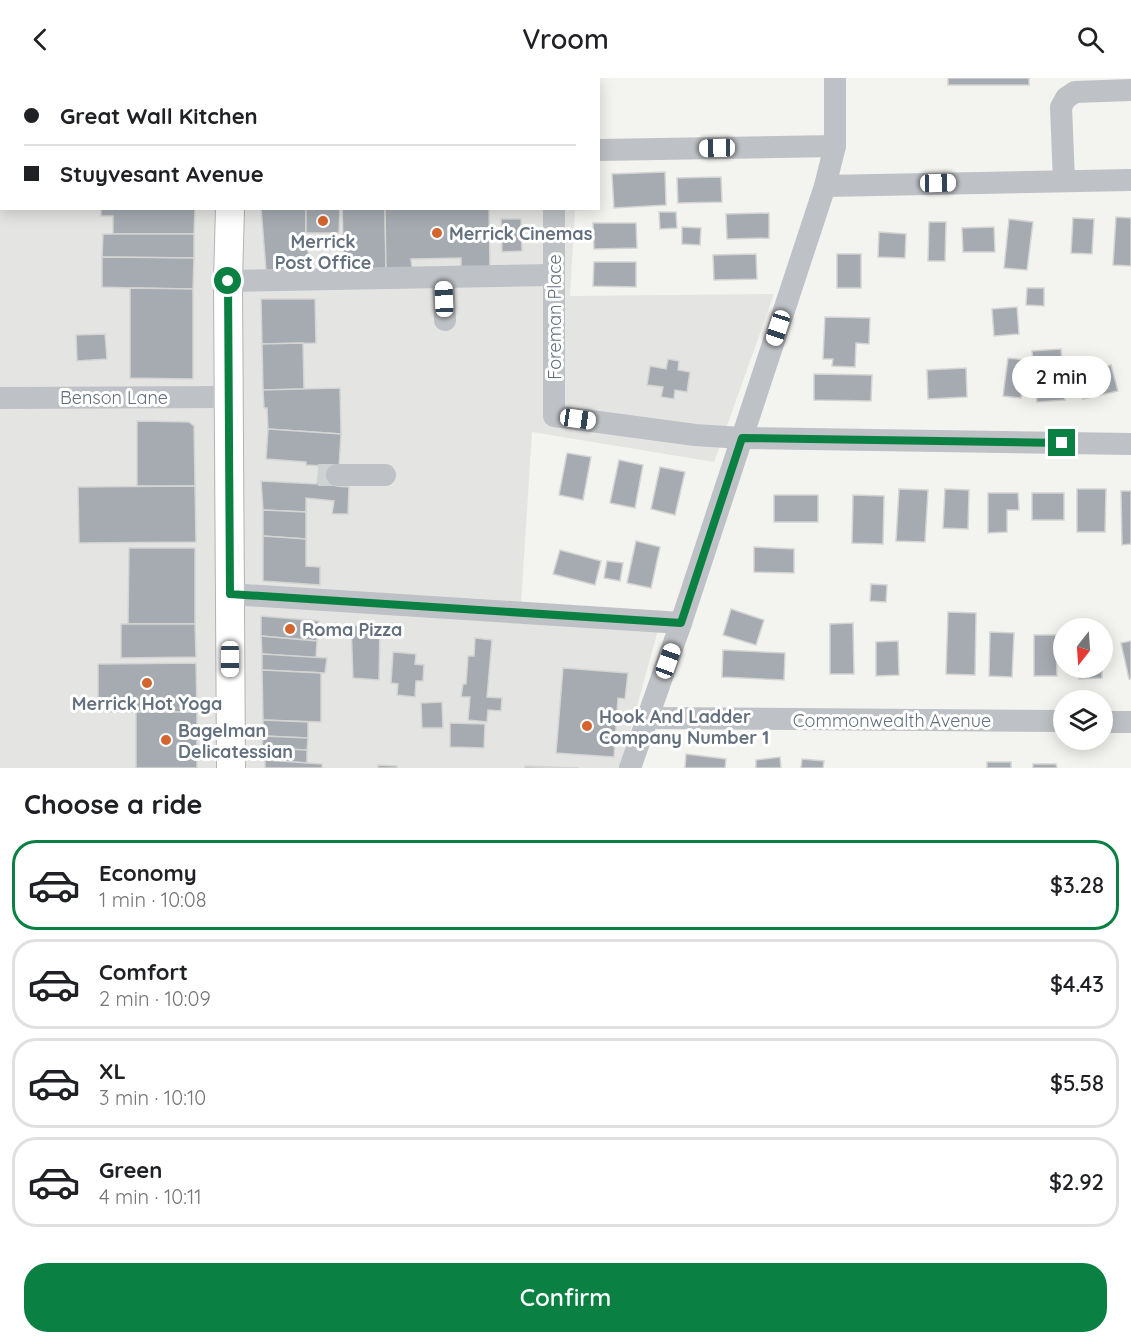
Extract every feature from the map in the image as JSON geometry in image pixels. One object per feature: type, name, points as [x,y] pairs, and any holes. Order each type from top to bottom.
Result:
[{"type":"main road","points":[[230,210],[228,397],[231,768]]},
{"type":"street","points":[[630,768],[681,623],[825,186],[835,146],[835,78]]},
{"type":"street","points":[[1057,181],[1061,107],[1066,98],[1075,92],[1131,90]]},
{"type":"street","points":[[600,150],[835,146]]},
{"type":"street","points":[[825,186],[1131,180]]},
{"type":"street","name":"Foreman Place","points":[[554,210],[554,416],[695,435],[742,438]]},
{"type":"street","points":[[228,281],[554,275]]},
{"type":"street","points":[[444,277],[445,320]]},
{"type":"street","name":"Benson Lane","points":[[0,398],[228,397]]},
{"type":"street","points":[[742,438],[1131,444]]},
{"type":"street","points":[[337,475],[385,475]]},
{"type":"street","points":[[230,594],[681,623]]},
{"type":"street","name":"Commonwealth Avenue","points":[[648,718],[1053,721]]},
{"type":"street","points":[[1113,722],[1131,722]]},
{"type":"shaded area","points":[[0,210],[575,210],[570,296],[774,294],[714,462],[532,432],[521,605],[663,612],[620,768],[0,768]]},
{"type":"building","points":[[948,78],[1029,78],[1029,85],[948,85]]},
{"type":"building","points":[[665,172],[666,205],[614,208],[612,174]]},
{"type":"building","points":[[721,177],[722,202],[678,203],[677,178]]},
{"type":"building","points":[[101,210],[195,210],[194,234],[113,234],[113,216],[101,216]]},
{"type":"building","points":[[261,210],[306,210],[310,269],[266,270]]},
{"type":"building","name":"Merrick Post Office","points":[[306,210],[340,210],[339,233],[306,233]]},
{"type":"building","points":[[342,210],[385,210],[386,270],[344,271]]},
{"type":"building","name":"Merrick Cinemas","points":[[385,210],[489,210],[490,267],[461,267],[461,258],[411,259],[412,268],[386,270]]},
{"type":"building","points":[[659,212],[676,212],[677,228],[660,229]]},
{"type":"building","points":[[769,213],[769,238],[727,239],[726,214]]},
{"type":"building","points":[[1116,217],[1131,218],[1131,266],[1113,265]]},
{"type":"building","points":[[1073,218],[1094,219],[1092,254],[1071,253]]},
{"type":"building","points":[[501,219],[521,219],[522,251],[502,252]]},
{"type":"building","points":[[1009,219],[1033,222],[1027,270],[1004,268]]},
{"type":"building","points":[[929,222],[946,222],[945,261],[928,261]]},
{"type":"building","points":[[593,223],[636,223],[637,248],[594,249]]},
{"type":"building","points":[[682,227],[701,228],[700,245],[682,244]]},
{"type":"building","points":[[994,227],[995,252],[963,252],[962,228]]},
{"type":"building","points":[[879,232],[906,234],[905,258],[878,257]]},
{"type":"building","points":[[103,234],[194,234],[194,258],[102,257]]},
{"type":"building","points":[[756,254],[757,279],[714,280],[713,255]]},
{"type":"building","points":[[837,254],[861,254],[861,288],[837,288]]},
{"type":"building","points":[[102,257],[194,258],[193,289],[102,287]]},
{"type":"building","points":[[594,262],[636,262],[636,287],[593,286]]},
{"type":"building","points":[[130,288],[193,289],[193,379],[130,378]]},
{"type":"building","points":[[1027,288],[1044,288],[1044,306],[1026,305]]},
{"type":"building","points":[[261,299],[315,299],[316,343],[262,344]]},
{"type":"building","points":[[1017,307],[1019,334],[994,336],[992,309]]},
{"type":"building","points":[[825,317],[870,318],[869,344],[856,343],[855,367],[832,366],[833,359],[823,359]]},
{"type":"building","points":[[105,334],[107,359],[77,361],[76,335]]},
{"type":"building","points":[[303,343],[304,389],[263,390],[262,344]]},
{"type":"building","points":[[1061,349],[1065,400],[1037,402],[1032,351]]},
{"type":"building","points":[[1008,358],[1026,360],[1021,398],[1003,396]]},
{"type":"building","points":[[668,359],[679,361],[678,370],[690,372],[687,392],[675,390],[674,399],[661,397],[663,387],[647,385],[650,366],[666,369]]},
{"type":"building","points":[[1111,365],[1118,391],[1083,399],[1077,373]]},
{"type":"building","points":[[966,368],[967,397],[928,399],[927,370]]},
{"type":"building","points":[[814,374],[872,375],[871,401],[814,400]]},
{"type":"building","points":[[340,388],[341,434],[268,429],[263,390]]},
{"type":"building","points":[[137,421],[189,422],[194,426],[195,486],[137,486]]},
{"type":"building","points":[[268,429],[341,434],[339,467],[266,459]]},
{"type":"building","points":[[567,453],[591,457],[583,500],[559,495]]},
{"type":"building","points":[[619,460],[643,465],[635,508],[610,503]]},
{"type":"building","points":[[319,466],[338,467],[336,486],[349,487],[348,514],[332,514],[334,501],[306,498],[306,512],[263,510],[261,481],[317,484]]},
{"type":"building","points":[[660,467],[685,472],[675,515],[651,509]]},
{"type":"building","points":[[195,486],[196,542],[79,543],[78,487]]},
{"type":"building","points":[[899,489],[928,490],[925,542],[896,541]]},
{"type":"building","points":[[945,489],[969,490],[968,529],[943,528]]},
{"type":"building","points":[[1077,489],[1106,489],[1105,532],[1077,532]]},
{"type":"building","points":[[1121,491],[1131,491],[1131,544],[1122,545]]},
{"type":"building","points":[[988,493],[1018,493],[1019,510],[1007,510],[1007,532],[988,533]]},
{"type":"building","points":[[1032,493],[1064,493],[1064,520],[1032,520]]},
{"type":"building","points":[[774,495],[818,495],[818,522],[774,522]]},
{"type":"building","points":[[853,495],[884,496],[883,544],[852,543]]},
{"type":"building","points":[[263,510],[306,512],[306,539],[263,536]]},
{"type":"building","points":[[263,536],[306,539],[306,566],[320,567],[320,585],[263,581]]},
{"type":"building","points":[[636,541],[660,547],[651,588],[627,583]]},
{"type":"building","points":[[754,547],[794,549],[794,573],[754,572]]},
{"type":"building","points":[[129,548],[195,548],[195,624],[128,624]]},
{"type":"building","points":[[560,550],[601,561],[595,585],[553,574]]},
{"type":"building","points":[[607,561],[623,563],[620,581],[604,578]]},
{"type":"building","points":[[871,584],[887,585],[886,602],[870,601]]},
{"type":"building","points":[[731,609],[764,620],[756,645],[723,635]]},
{"type":"building","points":[[948,612],[976,613],[975,675],[946,674]]},
{"type":"building","name":"Roma Pizza","points":[[261,616],[319,621],[317,641],[261,636]]},
{"type":"building","points":[[853,623],[854,674],[830,674],[830,624]]},
{"type":"building","points":[[121,624],[195,624],[196,657],[121,658]]},
{"type":"building","points":[[351,625],[380,627],[379,680],[353,678]]},
{"type":"building","points":[[990,632],[1014,633],[1012,677],[989,676]]},
{"type":"building","points":[[1034,635],[1053,635],[1053,676],[1034,676]]},
{"type":"building","points":[[261,636],[317,641],[316,658],[262,654]]},
{"type":"building","points":[[475,638],[492,640],[487,697],[502,698],[501,711],[488,710],[487,722],[468,720],[470,697],[461,697],[463,684],[466,684],[468,656],[474,656]]},
{"type":"building","points":[[898,641],[899,675],[876,676],[876,642]]},
{"type":"building","points":[[1131,641],[1131,679],[1129,679],[1121,643]]},
{"type":"building","points":[[723,650],[785,653],[784,680],[722,677]]},
{"type":"building","points":[[393,652],[416,654],[415,664],[424,665],[423,681],[416,681],[415,697],[397,695],[398,684],[391,683]]},
{"type":"building","points":[[262,654],[327,658],[325,673],[262,670]]},
{"type":"building","name":"Merrick Hot Yoga","points":[[196,663],[197,712],[107,712],[107,701],[98,701],[98,664]]},
{"type":"building","name":"Hook And Ladder Company Number 1","points":[[563,668],[628,673],[625,699],[618,698],[614,757],[556,753]]},
{"type":"building","points":[[262,670],[321,673],[321,722],[263,720]]},
{"type":"building","points":[[442,702],[443,728],[422,728],[421,703]]},
{"type":"building","name":"Bagelman Delicatessian","points":[[136,712],[197,712],[197,768],[136,768]]},
{"type":"building","points":[[263,720],[308,722],[308,738],[263,736]]},
{"type":"building","points":[[450,723],[485,724],[484,748],[450,747]]},
{"type":"building","points":[[263,736],[308,738],[307,750],[262,748]]},
{"type":"building","points":[[262,748],[307,750],[307,763],[262,760]]},
{"type":"building","points":[[686,754],[726,759],[725,768],[685,768]]},
{"type":"building","points":[[780,757],[781,768],[756,768],[756,760]]},
{"type":"building","points":[[802,759],[824,761],[823,768],[801,768]]},
{"type":"building","points":[[265,760],[322,764],[322,768],[265,768]]},
{"type":"building","points":[[987,762],[1011,762],[1011,768],[987,768]]},
{"type":"building","points":[[1033,764],[1056,764],[1057,768],[1033,768]]},
{"type":"building","points":[[378,765],[397,766],[397,768],[378,768]]},
{"type":"building","points":[[525,766],[579,768],[525,768]]},
{"type":"tunnel","points":[[318,475],[337,475]]},
{"type":"place","name":"Merrick Post Office","points":[[323,221]]},
{"type":"place","name":"Merrick Cinemas","points":[[437,233]]},
{"type":"place","name":"Roma Pizza","points":[[290,629]]},
{"type":"place","name":"Merrick Hot Yoga","points":[[147,683]]},
{"type":"place","name":"Hook And Ladder Company Number 1","points":[[587,726]]},
{"type":"place","name":"Bagelman Delicatessian","points":[[166,740]]},
{"type":"route","points":[[228,281],[230,594],[681,623],[742,438],[1062,443]]}]
